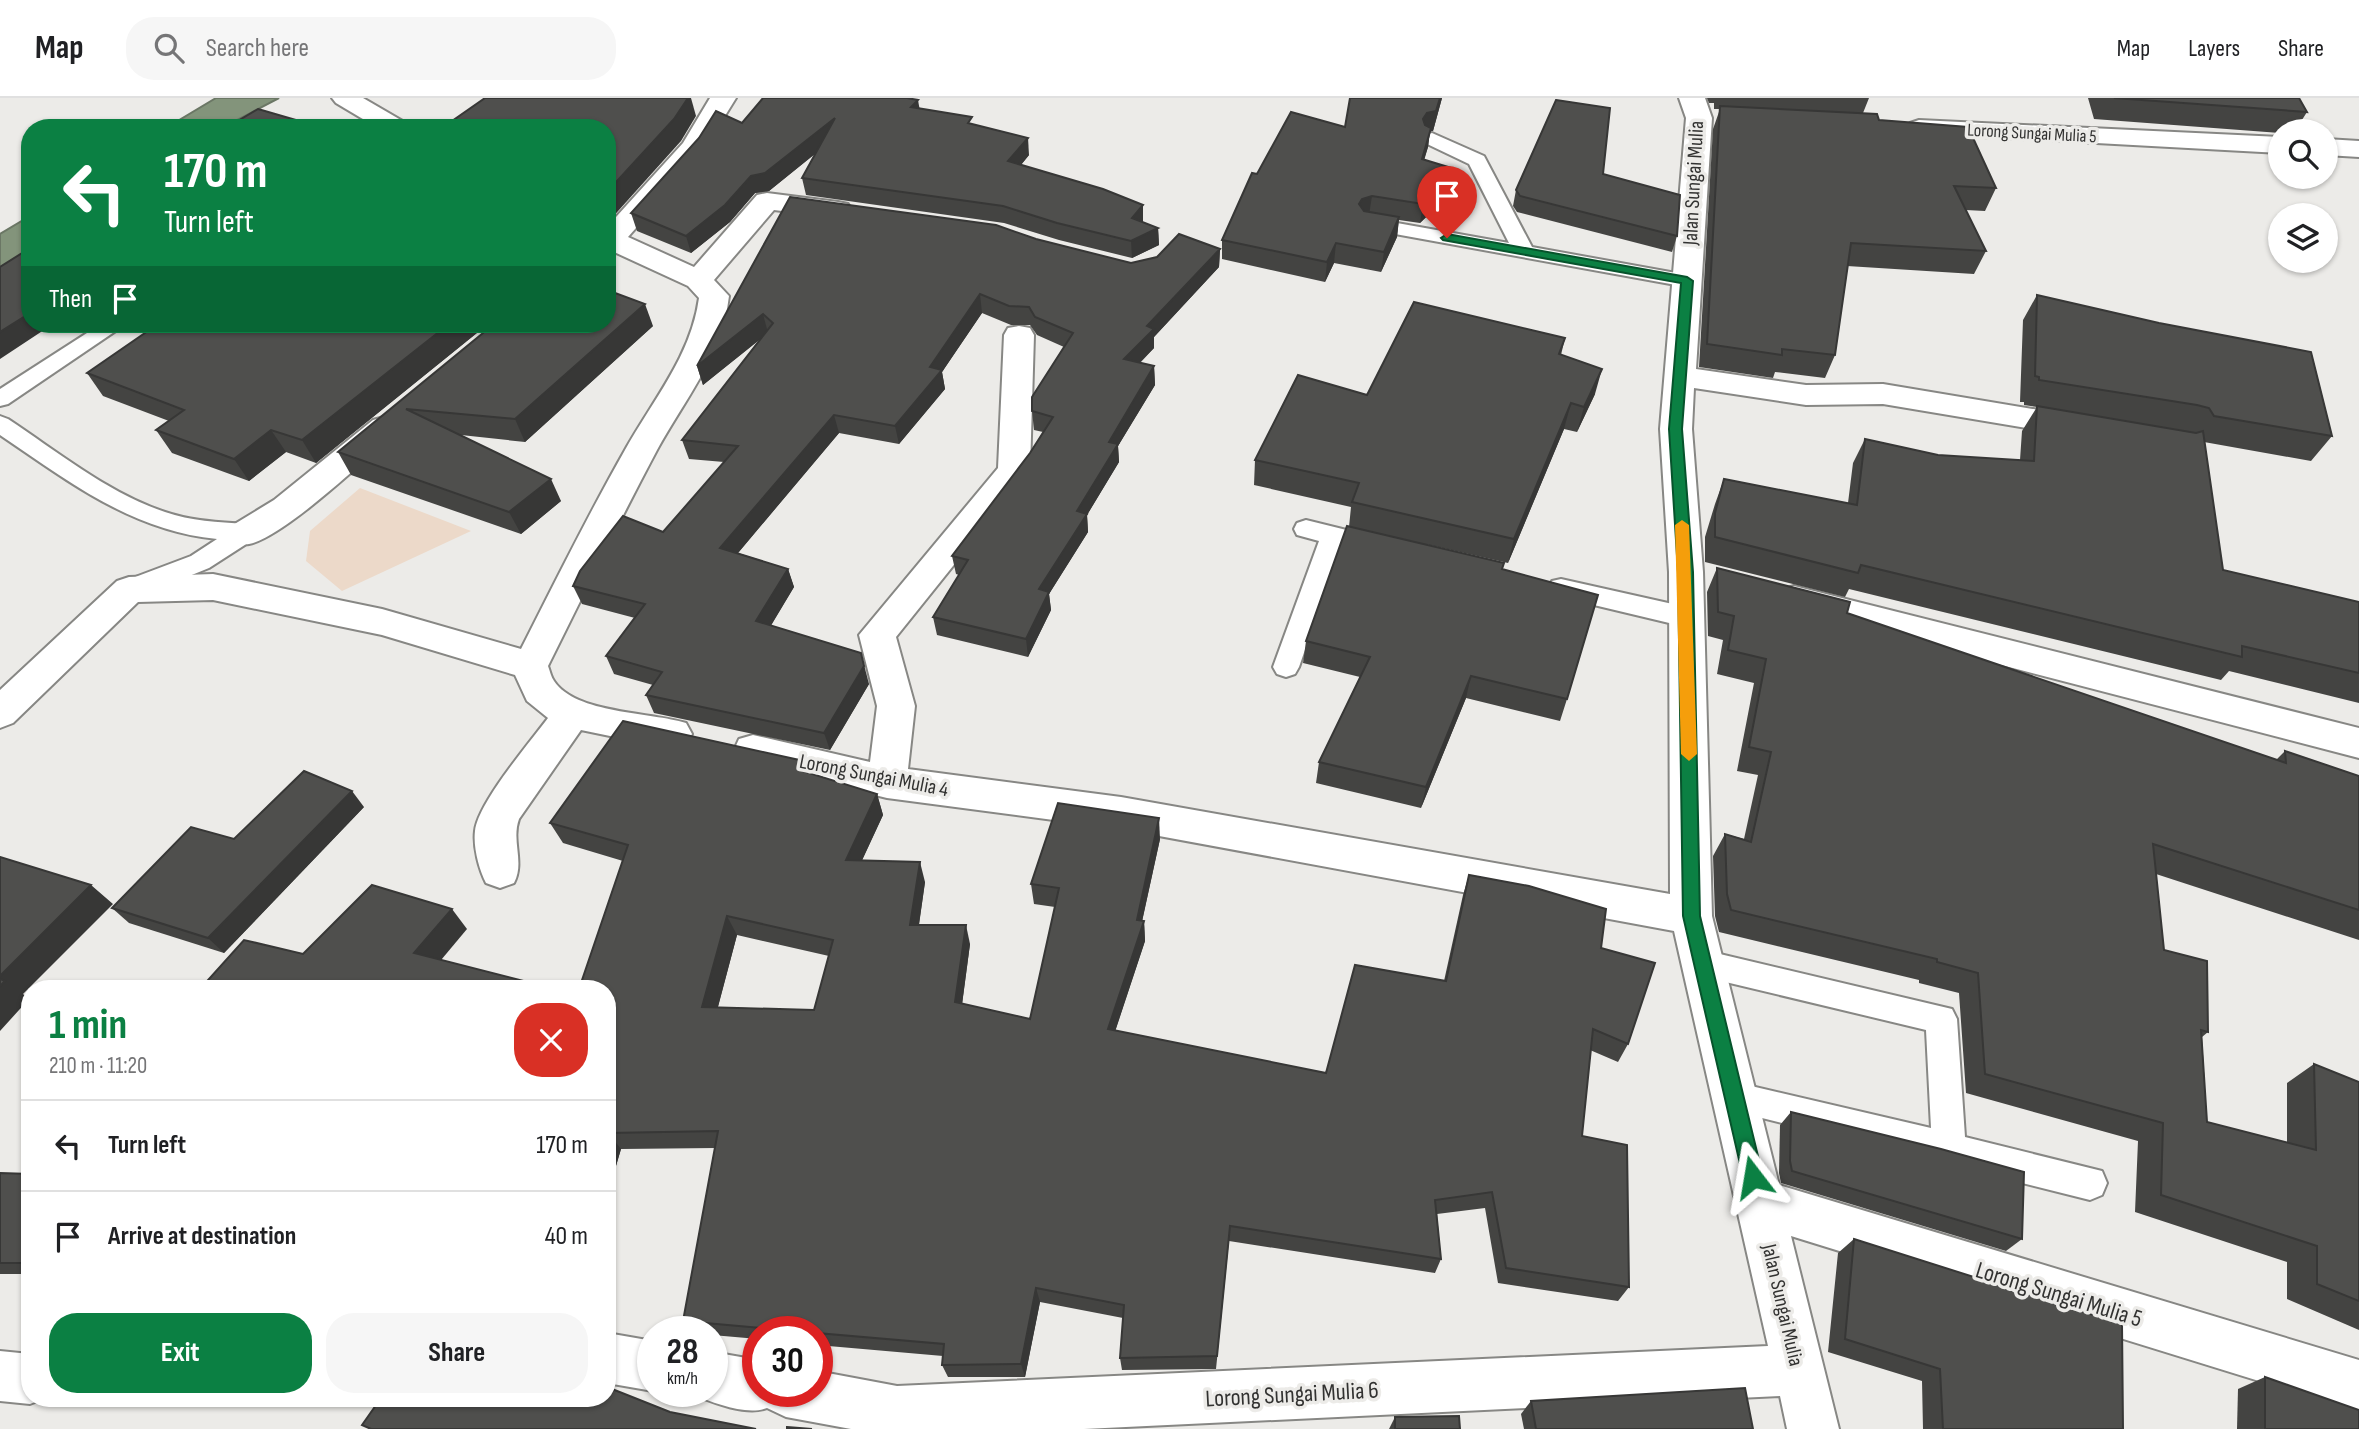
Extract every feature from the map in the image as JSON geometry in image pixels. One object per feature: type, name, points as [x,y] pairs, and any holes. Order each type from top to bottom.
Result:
[{"type":"street","points":[[345,98],[381,119]]},
{"type":"street","points":[[616,233],[693,147],[723,98]]},
{"type":"street","name":"Jalan Sungai Mulia","points":[[1706,112],[1687,281],[1676,429],[1699,575],[1686,617],[1691,916],[1812,1429]]},
{"type":"street","name":"Lorong Sungai Mulia 5","points":[[1893,127],[2268,144]]},
{"type":"street","points":[[2338,148],[2359,149]]},
{"type":"street","points":[[698,280],[767,201],[869,214]]},
{"type":"street","points":[[0,713],[128,590],[213,587],[382,622],[457,642],[530,666],[642,448],[701,348],[713,315],[714,296],[698,280],[616,244]]},
{"type":"street","points":[[887,782],[895,706],[877,635],[930,567],[1014,470],[1019,335]]},
{"type":"street","points":[[1680,376],[1806,395],[1882,394],[2111,433]]},
{"type":"street","points":[[245,533],[286,508],[403,412]]},
{"type":"street","points":[[1766,592],[2359,743]]},
{"type":"street","name":"Lorong Sungai Mulia 4","points":[[530,666],[539,690],[560,708],[606,721],[714,742],[887,782],[1121,813],[1691,916]]},
{"type":"street","points":[[500,871],[495,830],[502,812],[573,712]]},
{"type":"street","name":"Lorong Sungai Mulia 5","points":[[1760,1203],[2359,1385]]},
{"type":"street","points":[[616,1360],[637,1363]]},
{"type":"street","name":"Lorong Sungai Mulia 6","points":[[833,1400],[897,1412],[1798,1370]]},
{"type":"street","points":[[0,1376],[21,1378]]},
{"type":"lane","points":[[1432,139],[1477,160],[1524,251]]},
{"type":"lane","points":[[1369,224],[1687,281]]},
{"type":"lane","points":[[0,399],[101,333]]},
{"type":"lane","points":[[0,424],[98,489],[143,512],[178,525],[245,533]]},
{"type":"lane","points":[[1306,530],[1400,551]]},
{"type":"lane","points":[[128,590],[200,562],[245,533]]},
{"type":"lane","points":[[1286,667],[1333,536]]},
{"type":"lane","points":[[1535,582],[1686,617]]},
{"type":"lane","points":[[1703,964],[1941,1019],[1949,1150]]},
{"type":"lane","points":[[1734,1097],[2090,1183]]},
{"type":"shaded area","points":[[216,98],[279,98],[239,119],[181,119]]},
{"type":"shaded area","points":[[21,221],[21,257],[0,270],[0,234]]},
{"type":"shaded area","points":[[360,488],[471,531],[342,591],[306,561],[310,531]]},
{"type":"building","points":[[485,98],[688,98],[674,119],[616,182],[616,119],[455,119]]},
{"type":"building","points":[[763,98],[907,98],[918,100],[911,107],[972,117],[968,123],[1028,138],[1008,161],[1103,189],[1143,205],[1132,218],[1158,228],[1131,241],[1057,223],[1003,206],[802,178],[835,118],[765,173],[751,176],[725,205],[686,236],[631,213],[699,138],[716,111],[742,123]]},
{"type":"building","points":[[1350,98],[1440,98],[1436,111],[1427,113],[1423,119],[1425,125],[1431,128],[1422,159],[1458,170],[1423,204],[1372,196],[1362,199],[1359,204],[1364,211],[1399,217],[1384,252],[1336,243],[1327,262],[1222,240],[1252,173],[1257,174],[1291,112],[1345,127]]},
{"type":"building","points":[[2114,98],[2299,98],[2307,112]]},
{"type":"building","points":[[1556,100],[1610,108],[1603,174],[1680,195],[1677,236],[1520,196],[1516,190]]},
{"type":"building","points":[[1720,106],[1877,114],[1879,120],[1968,127],[1996,188],[1954,186],[1986,251],[1851,243],[1835,355],[1782,349],[1782,355],[1707,344]]},
{"type":"building","points":[[258,109],[292,119],[241,119]]},
{"type":"building","points":[[790,197],[996,225],[1036,239],[1131,263],[1157,257],[1179,234],[1220,249],[1147,326],[1154,329],[1124,359],[1154,366],[1109,442],[1118,444],[1077,511],[1087,514],[1039,589],[1049,592],[1026,639],[933,617],[968,560],[952,556],[1030,453],[1053,417],[1032,411],[1032,397],[1073,333],[1035,317],[1029,307],[1009,306],[980,294],[930,367],[942,370],[895,426],[834,415],[720,548],[788,569],[756,621],[861,653],[864,666],[824,733],[646,695],[662,672],[606,656],[645,604],[573,586],[580,571],[623,516],[663,532],[738,446],[682,440],[773,323],[763,314],[697,366]]},
{"type":"building","points":[[21,254],[21,319],[0,332],[0,267]]},
{"type":"building","points":[[616,293],[645,304],[616,330]]},
{"type":"building","points":[[2037,295],[2159,323],[2311,352],[2332,436],[2214,416],[2209,408],[2197,405],[2039,380],[2039,377],[2035,376]]},
{"type":"building","points":[[1414,302],[1565,338],[1559,354],[1602,369],[1584,407],[1571,403],[1514,539],[1352,502],[1359,483],[1255,460],[1298,375],[1367,395]]},
{"type":"building","points":[[145,333],[438,333],[302,440],[271,430],[234,459],[156,430],[184,410],[87,373]]},
{"type":"building","points":[[483,333],[612,333],[515,419],[406,409],[551,479],[509,512],[338,452]]},
{"type":"building","points":[[2037,406],[2196,433],[2203,431],[2223,570],[2359,602],[2359,673],[2242,646],[2242,657],[1861,565],[1858,573],[1715,537],[1715,513],[1724,479],[1857,505],[1865,439],[1938,455],[2034,461]]},
{"type":"building","points":[[1347,526],[1504,563],[1502,569],[1598,595],[1567,699],[1471,676],[1426,787],[1319,762],[1370,657],[1306,641]]},
{"type":"building","points":[[1717,568],[1850,602],[1847,613],[2286,763],[2285,751],[2359,776],[2359,910],[2153,844],[2164,950],[2207,961],[2208,1032],[2201,1030],[2207,1122],[2316,1150],[2314,1064],[2359,1082],[2359,1301],[2317,1284],[2317,1246],[2161,1195],[2163,1123],[1985,1074],[1978,973],[1937,962],[1937,959],[1731,910],[1727,894],[1725,834],[1751,842],[1771,752],[1749,747],[1766,659],[1728,650],[1734,616],[1718,612]]},
{"type":"building","points":[[623,721],[804,761],[799,770],[877,794],[846,860],[920,862],[910,925],[966,925],[955,1002],[1030,1019],[1059,888],[1031,884],[1058,803],[1159,818],[1137,920],[1144,921],[1108,1029],[1326,1073],[1355,965],[1446,981],[1469,875],[1529,886],[1606,909],[1601,948],[1655,963],[1628,1044],[1593,1029],[1582,1136],[1627,1145],[1629,1287],[1506,1268],[1492,1192],[1435,1200],[1441,1259],[1230,1226],[1217,1356],[1120,1358],[1124,1305],[1036,1288],[1021,1364],[942,1365],[944,1344],[833,1334],[833,1316],[742,1316],[742,1326],[728,1325],[728,1316],[684,1316],[718,1131],[616,1133],[616,980],[582,980],[628,845],[550,823]],"holes":[[[727,916],[833,940],[814,1010],[702,1007]]]},
{"type":"building","points":[[304,771],[352,791],[208,938],[112,908],[191,827],[234,839]]},
{"type":"building","points":[[0,857],[91,885],[0,976]]},
{"type":"building","points":[[372,885],[452,909],[414,953],[520,980],[208,980],[244,940],[303,954]]},
{"type":"building","points":[[1791,1112],[2024,1172],[2022,1239],[1792,1171]]},
{"type":"building","points":[[0,1173],[21,1174],[21,1263],[0,1263]]},
{"type":"building","points":[[1854,1239],[2122,1324],[2123,1429],[1943,1429],[1940,1369],[1845,1339]]},
{"type":"building","points":[[2265,1377],[2359,1410],[2359,1429],[2265,1429]]},
{"type":"building","points":[[1745,1388],[1753,1429],[1536,1429],[1531,1401]]},
{"type":"building","points":[[616,1391],[637,1399],[637,1407],[657,1407],[670,1412],[756,1429],[371,1429],[362,1425],[375,1407],[616,1407]]},
{"type":"building","points":[[1459,1416],[1460,1429],[1395,1429],[1395,1417]]},
{"type":"slow traffic","points":[[1682,525],[1686,572],[1689,754]]},
{"type":"route","points":[[1447,238],[1687,281],[1676,429],[1686,572],[1691,916],[1753,1177]]}]
